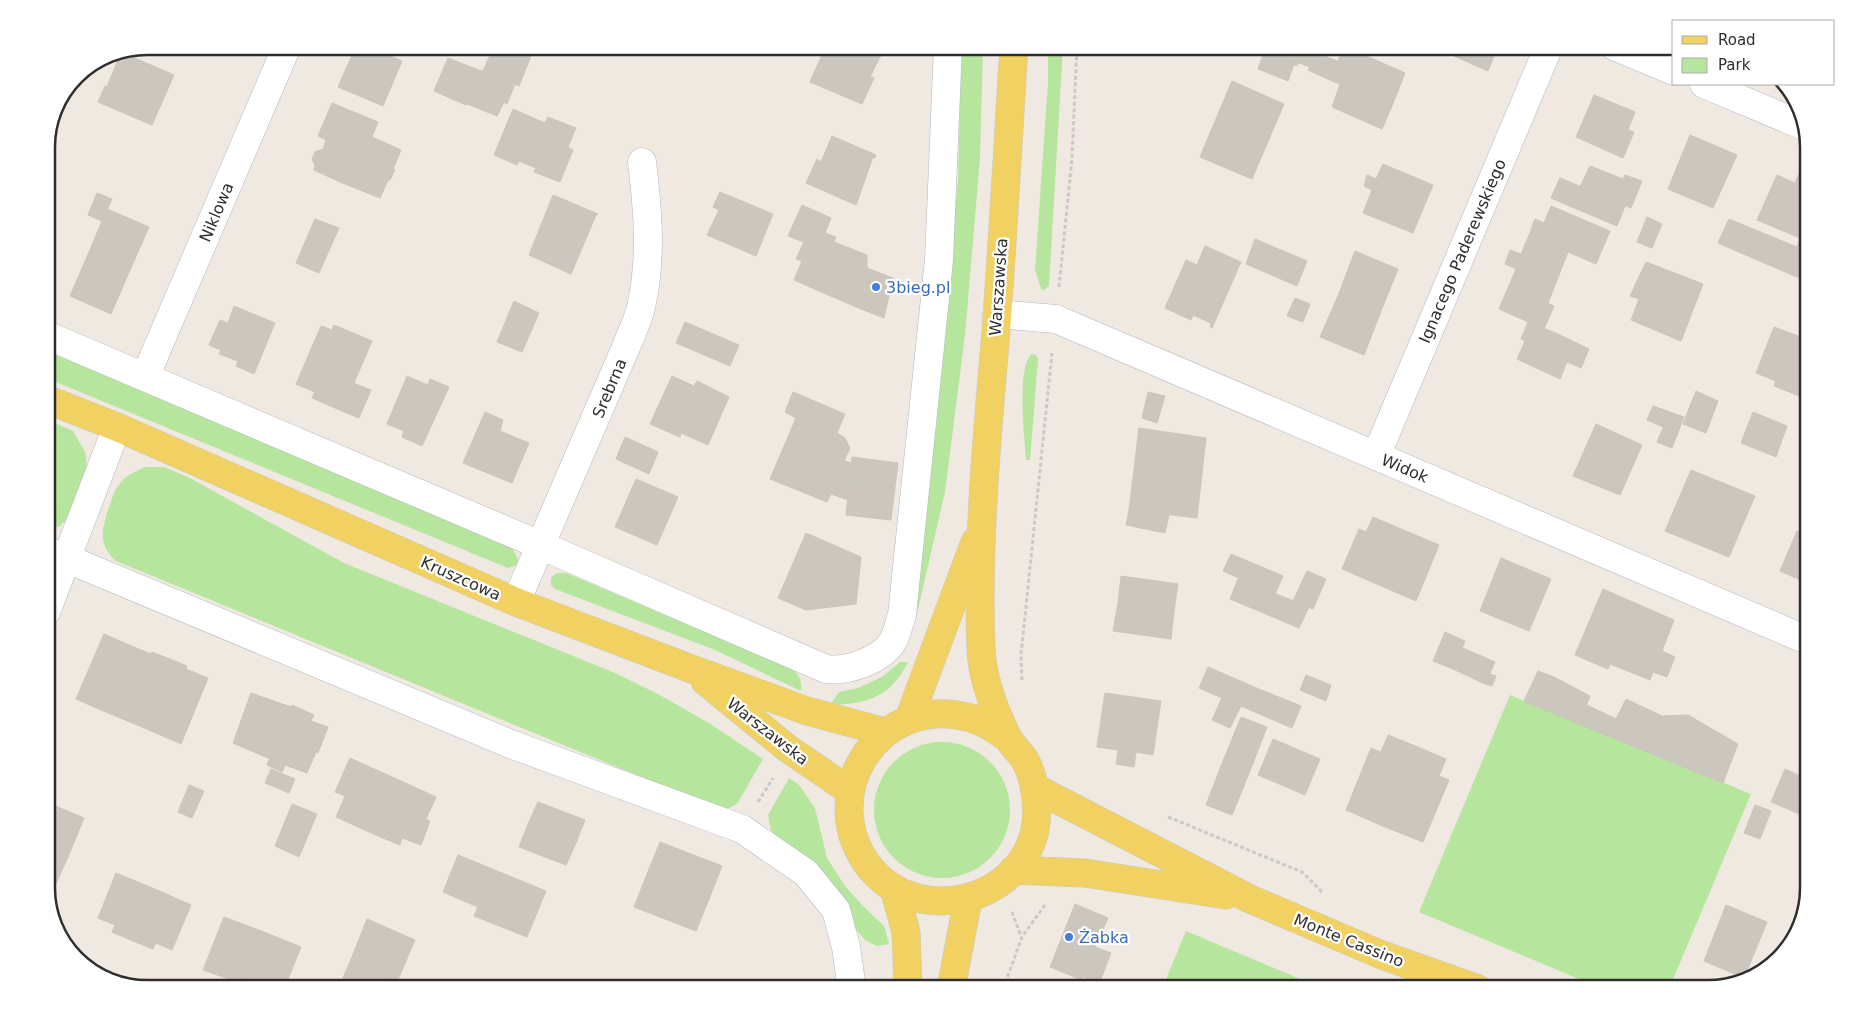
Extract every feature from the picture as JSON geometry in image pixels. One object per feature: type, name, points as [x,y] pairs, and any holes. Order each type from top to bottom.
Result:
[{"type":"main road","name":"Warszawska","points":[[1007,738],[988,690],[981,651],[980,527],[997,314],[1013,55]]},
{"type":"main road","name":"Kruszcowa","points":[[55,402],[516,602],[806,711],[885,732]]},
{"type":"main road","name":"Warszawska","points":[[908,719],[980,527]]},
{"type":"main road","name":"Warszawska","points":[[689,668],[787,748],[850,791]]},
{"type":"main road","points":[[950,713],[970,717],[990,726],[1007,738],[1025,761],[1035,788],[1037,810],[1034,832],[1026,852],[1014,870],[993,887],[968,899],[943,902],[917,899],[894,888],[872,870],[857,846],[849,819],[850,791],[857,768],[869,749],[885,732],[908,719],[929,714],[950,713]]},
{"type":"main road","name":"Monte Cassino","points":[[1035,788],[1250,899],[1382,954],[1453,980]]},
{"type":"main road","name":"Monte Cassino","points":[[1014,870],[1085,873],[1250,899]]},
{"type":"main road","points":[[894,888],[906,932],[908,980]]},
{"type":"main road","points":[[953,980],[968,899]]},
{"type":"street","name":"Niklowa","points":[[145,377],[283,55]]},
{"type":"street","points":[[55,338],[826,669],[834,670],[858,666],[881,654],[892,642],[902,615],[938,260],[948,55]]},
{"type":"street","name":"Ignacego Paderewskiego","points":[[1376,456],[1545,55]]},
{"type":"street","points":[[1636,55],[1672,70]]},
{"type":"street","points":[[1706,85],[1796,123]]},
{"type":"street","name":"Srebrna","points":[[516,602],[626,347],[640,309],[647,274],[649,242],[642,162]]},
{"type":"street","name":"Widok","points":[[997,314],[1056,319],[1800,636]]},
{"type":"street","points":[[117,427],[57,554],[513,745],[742,828],[806,873],[836,910],[846,947],[851,980]]},
{"type":"path","points":[[1022,682],[1020,655],[1072,158],[1077,55]]},
{"type":"path","points":[[1165,816],[1302,872]]},
{"type":"path","points":[[1007,980],[1022,937],[1046,903]]},
{"type":"green space","points":[[961,55],[983,55],[980,158],[965,335],[945,492],[914,623],[958,180]]},
{"type":"green space","points":[[1048,55],[1062,55],[1049,286],[1044,290],[1041,289],[1035,270],[1048,83]]},
{"type":"green space","points":[[55,354],[512,547],[518,560],[517,565],[508,568],[55,382]]},
{"type":"green space","points":[[1032,354],[1036,355],[1038,359],[1030,460],[1026,460],[1023,387],[1027,361]]},
{"type":"green space","points":[[55,423],[73,431],[85,452],[87,466],[70,516],[60,526],[55,528]]},
{"type":"green space","points":[[145,467],[164,467],[188,477],[344,563],[615,673],[658,694],[709,723],[763,759],[737,804],[727,809],[673,790],[116,561],[106,548],[104,542],[104,523],[115,491],[121,482],[129,475]]},
{"type":"green space","points":[[557,573],[566,573],[792,669],[800,679],[801,691],[715,650],[555,589],[551,585],[551,578]]},
{"type":"green space","points":[[900,662],[908,662],[894,683],[878,696],[847,704],[834,705],[832,702],[839,692],[858,688],[882,677]]},
{"type":"green space","points":[[1510,695],[1751,794],[1673,980],[1581,980],[1419,912]]},
{"type":"green space","points":[[942,742],[968,747],[990,762],[1005,784],[1010,810],[1005,836],[990,858],[968,873],[942,878],[916,873],[894,858],[879,836],[874,810],[879,784],[894,762],[916,747]]},
{"type":"green space","points":[[789,778],[799,785],[815,808],[827,858],[845,886],[884,926],[889,944],[877,946],[865,940],[771,830],[768,815]]},
{"type":"green space","points":[[1186,931],[1303,980],[1166,980]]},
{"type":"building","points":[[352,55],[388,55],[402,61],[383,106],[338,87]]},
{"type":"building","points":[[490,55],[531,55],[519,86],[483,71]]},
{"type":"building","points":[[822,55],[881,55],[870,77],[874,78],[862,104],[810,82]]},
{"type":"building","points":[[1263,55],[1272,55],[1294,64],[1288,81],[1258,69]]},
{"type":"building","points":[[1271,55],[1301,55],[1297,66]]},
{"type":"building","points":[[1302,55],[1322,55],[1337,61],[1330,80],[1308,70],[1310,67],[1299,63]]},
{"type":"building","points":[[1340,55],[1364,55],[1405,73],[1392,106],[1330,80]]},
{"type":"building","points":[[1454,55],[1494,55],[1488,71]]},
{"type":"building","points":[[129,57],[174,75],[152,125],[98,102],[105,86],[107,87],[118,60]]},
{"type":"building","points":[[448,58],[481,71],[466,105],[434,91]]},
{"type":"building","points":[[481,70],[515,84],[507,104],[504,102],[497,116],[467,104]]},
{"type":"building","points":[[1232,81],[1284,104],[1252,179],[1200,157]]},
{"type":"building","points":[[1340,84],[1392,106],[1382,129],[1332,107]]},
{"type":"building","points":[[1594,95],[1635,112],[1628,130],[1634,132],[1623,158],[1576,137]]},
{"type":"building","points":[[332,103],[378,122],[372,137],[401,150],[393,169],[395,170],[380,198],[314,170],[315,166],[312,159],[315,152],[323,149],[326,140],[318,136]]},
{"type":"building","points":[[513,109],[545,123],[548,117],[576,128],[568,147],[573,150],[560,182],[534,172],[536,168],[519,161],[517,165],[494,155]]},
{"type":"building","points":[[1690,135],[1737,155],[1713,208],[1668,189]]},
{"type":"building","points":[[832,136],[876,155],[875,158],[873,157],[856,205],[806,183],[817,159],[821,162]]},
{"type":"building","points":[[1383,164],[1433,185],[1413,233],[1363,213],[1372,190],[1364,186],[1367,175],[1376,179]]},
{"type":"building","points":[[1590,166],[1623,179],[1625,175],[1642,181],[1631,208],[1580,187]]},
{"type":"building","points":[[1800,172],[1800,238],[1757,220],[1777,175],[1795,183]]},
{"type":"building","points":[[1560,178],[1582,187],[1574,208],[1551,198]]},
{"type":"building","points":[[1582,187],[1625,206],[1617,226],[1574,208]]},
{"type":"building","points":[[720,192],[773,214],[756,256],[707,235],[719,210],[713,207]]},
{"type":"building","points":[[97,193],[112,199],[102,221],[88,215]]},
{"type":"building","points":[[553,195],[598,214],[571,274],[529,255]]},
{"type":"building","points":[[802,205],[831,218],[825,233],[836,237],[834,242],[867,255],[856,280],[863,283],[856,307],[794,280],[802,261],[796,259],[804,242],[788,236]]},
{"type":"building","points":[[1551,206],[1610,231],[1596,264],[1529,235],[1535,219],[1544,223]]},
{"type":"building","points":[[107,209],[149,227],[130,270],[89,252]]},
{"type":"building","points":[[1647,217],[1662,224],[1652,248],[1637,242]]},
{"type":"building","points":[[315,219],[339,228],[319,273],[296,263]]},
{"type":"building","points":[[1729,219],[1797,247],[1800,239],[1800,278],[1718,243]]},
{"type":"building","points":[[1529,235],[1568,252],[1548,303],[1554,306],[1544,329],[1499,309],[1516,269],[1505,264],[1510,250],[1521,254]]},
{"type":"building","points":[[1255,239],[1307,261],[1297,286],[1246,264]]},
{"type":"building","points":[[1205,246],[1241,262],[1212,328],[1210,327],[1211,323],[1193,315],[1191,320],[1165,308],[1186,260],[1197,265]]},
{"type":"building","points":[[1355,251],[1398,269],[1385,301],[1364,292],[1359,305],[1338,296]]},
{"type":"building","points":[[89,252],[130,270],[111,314],[70,296]]},
{"type":"building","name":"3bieg.pl","points":[[867,255],[867,268],[893,278],[884,318],[856,307],[863,283],[856,280]]},
{"type":"building","points":[[1646,262],[1703,284],[1681,341],[1631,320],[1639,299],[1630,296]]},
{"type":"building","points":[[1364,292],[1385,301],[1364,355],[1320,337],[1338,296],[1359,305]]},
{"type":"building","points":[[1295,298],[1310,304],[1303,322],[1287,316]]},
{"type":"building","points":[[514,301],[539,313],[522,352],[497,342]]},
{"type":"building","points":[[234,306],[275,323],[254,374],[236,366],[238,361],[219,354],[221,350],[209,345],[220,320],[228,323]]},
{"type":"building","points":[[685,322],[739,345],[730,366],[676,343]]},
{"type":"building","points":[[1528,322],[1558,334],[1551,350],[1526,339],[1525,341],[1521,339]]},
{"type":"building","points":[[334,325],[372,341],[342,411],[312,398],[315,392],[296,384],[321,326],[332,330]]},
{"type":"building","points":[[1774,327],[1800,337],[1800,396],[1774,386],[1776,381],[1756,373]]},
{"type":"building","points":[[1558,334],[1589,349],[1581,368],[1567,362],[1560,379],[1517,359],[1526,339],[1551,350]]},
{"type":"building","points":[[407,376],[428,385],[430,379],[449,387],[422,446],[402,437],[404,431],[387,424]]},
{"type":"building","points":[[672,376],[694,386],[697,381],[729,397],[708,445],[681,433],[680,437],[650,424]]},
{"type":"building","points":[[353,383],[371,390],[359,418],[342,411]]},
{"type":"building","points":[[1696,391],[1718,401],[1706,433],[1683,424]]},
{"type":"building","points":[[793,392],[845,414],[837,433],[845,438],[850,448],[844,461],[852,463],[848,500],[831,494],[827,502],[770,479],[796,418],[785,412]]},
{"type":"building","points":[[1148,392],[1165,396],[1157,423],[1142,418]]},
{"type":"building","points":[[1653,406],[1670,412],[1663,427],[1647,420]]},
{"type":"building","points":[[485,412],[503,420],[500,431],[529,443],[512,483],[463,463]]},
{"type":"building","points":[[1670,412],[1684,417],[1672,448],[1657,442]]},
{"type":"building","points":[[1753,412],[1787,426],[1776,457],[1741,443]]},
{"type":"building","points":[[1596,424],[1642,445],[1620,495],[1573,476]]},
{"type":"building","points":[[1139,428],[1206,438],[1197,518],[1129,510]]},
{"type":"building","points":[[625,437],[658,452],[649,474],[616,459]]},
{"type":"building","points":[[852,457],[898,463],[891,520],[846,515]]},
{"type":"building","points":[[1691,470],[1723,483],[1697,544],[1665,531]]},
{"type":"building","points":[[636,479],[678,497],[657,545],[615,527]]},
{"type":"building","points":[[1723,483],[1755,496],[1729,557],[1697,544]]},
{"type":"building","points":[[1129,510],[1169,515],[1165,533],[1126,525]]},
{"type":"building","points":[[1373,517],[1439,545],[1416,601],[1342,569],[1359,529],[1366,532]]},
{"type":"building","points":[[1797,531],[1800,532],[1800,580],[1780,571]]},
{"type":"building","points":[[806,533],[861,557],[856,604],[806,610],[778,598]]},
{"type":"building","points":[[1231,554],[1283,576],[1275,594],[1223,571]]},
{"type":"building","points":[[1501,558],[1551,579],[1529,631],[1480,611]]},
{"type":"building","points":[[1307,571],[1326,579],[1313,609],[1293,601]]},
{"type":"building","points":[[1121,576],[1178,584],[1174,611],[1118,603]]},
{"type":"building","points":[[1238,579],[1309,607],[1299,628],[1230,599]]},
{"type":"building","points":[[1603,589],[1674,620],[1662,651],[1675,657],[1667,677],[1653,672],[1650,680],[1610,664],[1608,669],[1575,655]]},
{"type":"building","points":[[1118,603],[1174,611],[1171,639],[1113,631]]},
{"type":"building","points":[[1445,632],[1465,641],[1453,669],[1433,661]]},
{"type":"building","points":[[104,634],[129,645],[101,710],[76,699]]},
{"type":"building","points":[[129,645],[170,659],[142,727],[101,710]]},
{"type":"building","points":[[1463,648],[1495,662],[1485,684],[1453,669]]},
{"type":"building","points":[[170,659],[187,666],[186,669],[208,678],[181,744],[142,727]]},
{"type":"building","points":[[1208,667],[1259,689],[1250,710],[1199,688]]},
{"type":"building","points":[[1538,671],[1554,677],[1540,708],[1524,701]]},
{"type":"building","points":[[1489,674],[1496,676],[1492,686],[1485,684]]},
{"type":"building","points":[[1306,675],[1331,685],[1326,701],[1300,690]]},
{"type":"building","points":[[1554,677],[1590,696],[1579,724],[1540,708]]},
{"type":"building","points":[[1259,689],[1301,706],[1292,728],[1250,710]]},
{"type":"building","points":[[251,693],[291,707],[270,759],[233,743]]},
{"type":"building","points":[[1105,693],[1161,701],[1157,728],[1101,719]]},
{"type":"building","points":[[1222,698],[1241,706],[1230,728],[1212,720]]},
{"type":"building","points":[[1626,699],[1662,716],[1647,752],[1579,724],[1587,705],[1616,719]]},
{"type":"building","points":[[292,705],[314,715],[311,721],[328,727],[318,753],[316,752],[307,773],[285,765],[282,772],[267,765]]},
{"type":"building","points":[[1688,715],[1738,744],[1723,783],[1647,752],[1662,716]]},
{"type":"building","points":[[1241,717],[1267,727],[1250,771],[1223,761]]},
{"type":"building","points":[[1101,719],[1157,728],[1153,755],[1136,752],[1134,767],[1116,764],[1118,750],[1097,747]]},
{"type":"building","points":[[1388,735],[1418,747],[1385,827],[1346,810],[1371,748],[1381,752]]},
{"type":"building","points":[[1273,739],[1320,759],[1305,795],[1258,775]]},
{"type":"building","points":[[1418,747],[1446,759],[1439,776],[1449,780],[1423,842],[1385,827]]},
{"type":"building","points":[[350,758],[401,781],[378,836],[336,817],[345,796],[335,792]]},
{"type":"building","points":[[1223,761],[1250,771],[1232,815],[1206,805]]},
{"type":"building","points":[[271,769],[295,779],[289,793],[265,783]]},
{"type":"building","points":[[1785,769],[1800,776],[1800,814],[1771,802]]},
{"type":"building","points":[[401,781],[436,797],[426,819],[430,821],[421,845],[402,838],[400,845],[378,836]]},
{"type":"building","points":[[189,785],[204,791],[192,818],[178,812]]},
{"type":"building","points":[[538,802],[585,820],[576,843],[528,824]]},
{"type":"building","points":[[292,804],[317,814],[299,857],[275,846]]},
{"type":"building","points":[[1755,805],[1771,811],[1760,839],[1744,833]]},
{"type":"building","points":[[55,806],[84,818],[68,857],[55,852]]},
{"type":"building","points":[[528,824],[576,843],[566,865],[519,847]]},
{"type":"building","points":[[660,842],[722,866],[709,899],[647,874]]},
{"type":"building","points":[[55,852],[68,857],[55,886]]},
{"type":"building","points":[[458,855],[546,891],[527,937],[474,916],[478,907],[443,892]]},
{"type":"building","points":[[116,873],[155,889],[133,941],[112,932],[115,925],[98,918]]},
{"type":"building","points":[[647,874],[709,899],[696,931],[634,907]]},
{"type":"building","points":[[155,889],[191,905],[172,950],[156,943],[153,949],[133,941]]},
{"type":"building","points":[[1075,904],[1108,918],[1095,947],[1111,953],[1101,980],[1090,980],[1083,977],[1082,980],[1050,967]]},
{"type":"building","points":[[1726,905],[1767,922],[1747,971],[1737,975],[1704,961]]},
{"type":"building","points":[[224,917],[264,932],[245,980],[232,980],[203,970]]},
{"type":"building","points":[[367,919],[415,940],[398,980],[392,980],[350,962]]},
{"type":"building","points":[[264,932],[301,947],[288,980],[245,980]]},
{"type":"building","points":[[350,962],[392,980],[342,980]]},
{"type":"place","name":"3bieg.pl","points":[[876,287]]},
{"type":"place","name":"Żabka","points":[[1069,937]]}]
